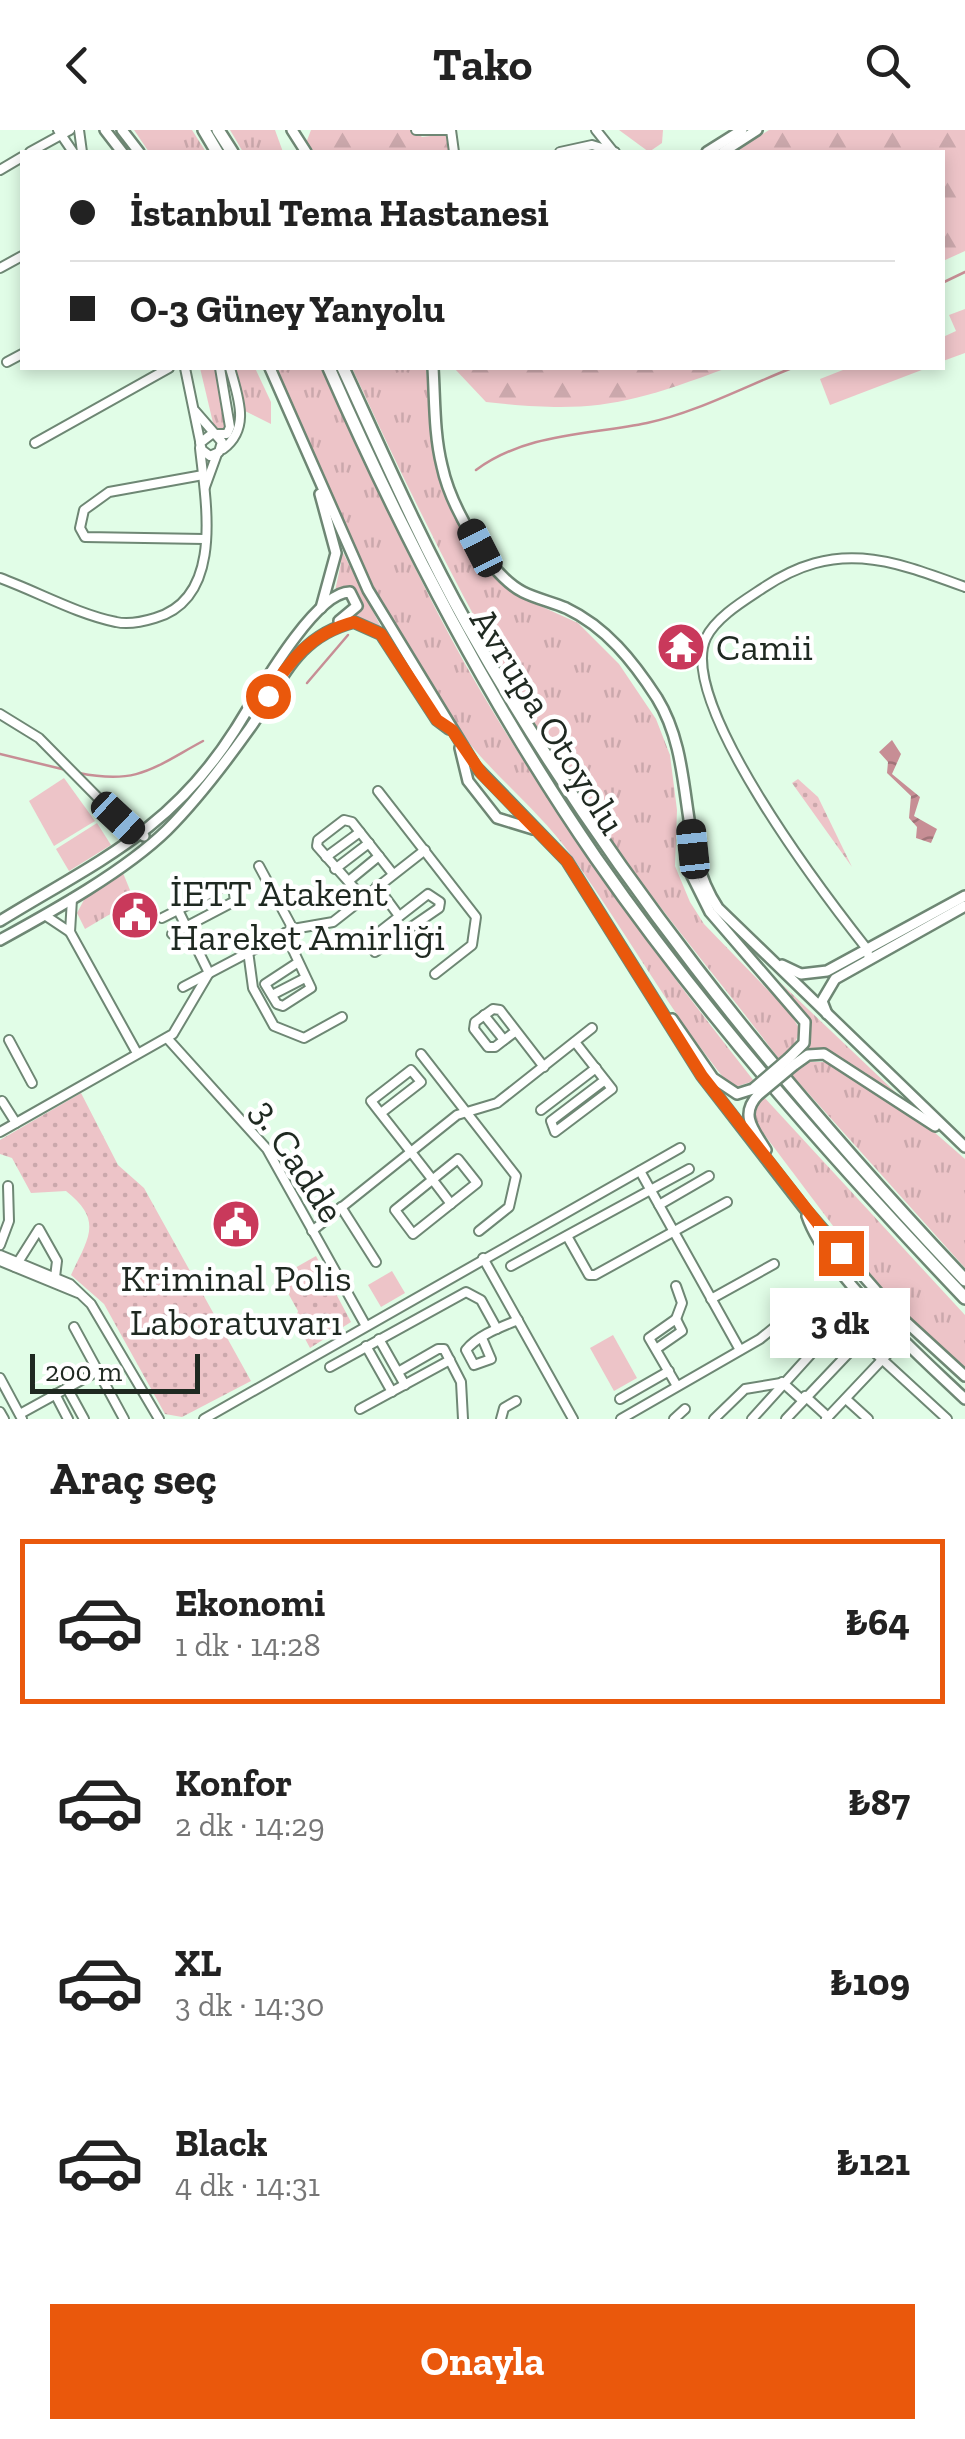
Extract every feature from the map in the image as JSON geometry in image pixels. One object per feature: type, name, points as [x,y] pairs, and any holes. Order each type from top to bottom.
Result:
[{"type":"highway","name":"Avrupa Otoyolu","points":[[329,370],[386,496],[450,620],[598,860],[780,1097],[965,1298]]},
{"type":"highway","name":"Avrupa Otoyolu","points":[[344,370],[406,510],[468,625],[611,856],[793,1092],[965,1280]]},
{"type":"main road","points":[[122,130],[137,150]]},
{"type":"main road","points":[[289,130],[304,150]]},
{"type":"main road","points":[[710,150],[742,130]]},
{"type":"main road","points":[[727,150],[757,130]]},
{"type":"main road","points":[[271,370],[368,590],[475,766],[574,871],[702,1076],[805,1209],[860,1275],[965,1379]]},
{"type":"main road","points":[[435,370],[442,469],[480,548],[506,581],[584,618],[611,638],[671,725],[684,775],[693,849],[706,888],[759,949],[950,1135]]},
{"type":"main road","points":[[300,434],[336,542],[335,566],[320,612]]},
{"type":"main road","points":[[0,922],[119,853],[141,836],[210,766],[272,666],[320,612],[345,591],[356,600],[352,614],[311,640],[283,671],[231,755],[164,834],[46,916],[0,940]]},
{"type":"main road","points":[[311,640],[354,622],[372,627],[437,720],[452,730]]},
{"type":"main road","points":[[458,741],[463,769],[486,805],[502,822],[540,832]]},
{"type":"main road","points":[[684,775],[687,856],[699,894],[724,932],[805,1022],[804,1043],[791,1062],[756,1092],[748,1119],[782,1178]]},
{"type":"main road","points":[[118,818],[140,828],[156,822]]},
{"type":"main road","points":[[118,818],[141,836],[164,834]]},
{"type":"main road","points":[[118,818],[125,834],[119,853]]},
{"type":"main road","points":[[63,883],[72,899]]},
{"type":"main road","points":[[828,1016],[822,1002],[827,987],[868,954],[965,896]]},
{"type":"main road","points":[[36,899],[46,916]]},
{"type":"main road","points":[[759,949],[787,969],[812,975],[868,954],[965,906]]},
{"type":"main road","points":[[648,990],[721,1087],[736,1094],[756,1092]]},
{"type":"main road","points":[[791,1062],[824,1054],[965,1146]]},
{"type":"main road","points":[[805,1209],[812,1230],[831,1256],[889,1325],[965,1400]]},
{"type":"street","points":[[416,130],[450,130],[454,150]]},
{"type":"street","points":[[596,130],[613,150]]},
{"type":"street","points":[[33,150],[63,132]]},
{"type":"street","points":[[569,150],[592,145],[608,150]]},
{"type":"street","points":[[7,362],[20,355]]},
{"type":"street","points":[[34,442],[165,370]]},
{"type":"street","points":[[0,578],[108,620],[135,623],[170,613],[188,599],[201,576],[204,492],[200,445],[185,370]]},
{"type":"street","points":[[200,445],[214,434],[224,435],[230,427],[220,370]]},
{"type":"street","points":[[200,445],[207,455],[218,453],[233,442],[240,428],[231,370]]},
{"type":"street","points":[[222,383],[235,385]]},
{"type":"street","points":[[194,410],[222,442],[204,492]]},
{"type":"street","points":[[203,475],[109,492],[84,510],[80,528],[85,537],[106,539],[204,539]]},
{"type":"street","points":[[868,954],[804,870],[734,751],[707,696],[702,660],[706,637],[736,606],[777,579],[834,556],[879,559],[965,587]]},
{"type":"street","points":[[0,714],[30,730],[118,818]]},
{"type":"street","points":[[378,791],[476,917],[472,945],[434,974]]},
{"type":"street","points":[[379,856],[344,880],[317,846],[318,840],[344,820],[360,832],[369,843],[393,874]]},
{"type":"street","points":[[326,858],[360,832]]},
{"type":"street","points":[[335,868],[369,843]]},
{"type":"street","points":[[183,986],[289,931],[333,922],[424,850]]},
{"type":"street","points":[[260,866],[306,978],[308,993],[283,1006],[269,991],[268,978],[297,963]]},
{"type":"street","points":[[350,879],[364,898]]},
{"type":"street","points":[[162,918],[227,885],[234,887],[235,901],[172,934]]},
{"type":"street","points":[[377,886],[400,916]]},
{"type":"street","points":[[428,894],[440,902],[438,908],[375,952],[369,940],[400,916],[428,894]]},
{"type":"street","points":[[70,932],[72,899]]},
{"type":"street","points":[[178,910],[210,972]]},
{"type":"street","points":[[46,916],[70,932],[138,1053]]},
{"type":"street","points":[[248,951],[256,992],[274,1026],[304,1038],[342,1017]]},
{"type":"street","points":[[0,1132],[167,1038],[179,1028],[210,972]]},
{"type":"street","points":[[256,992],[306,978]]},
{"type":"street","points":[[516,1031],[488,1046],[474,1029],[492,1009],[500,1010],[544,1067]]},
{"type":"street","points":[[484,1015],[504,1040]]},
{"type":"street","points":[[312,1231],[466,1110],[497,1104],[592,1028]]},
{"type":"street","name":"3. Cadde","points":[[167,1038],[248,1124],[366,1326]]},
{"type":"street","points":[[9,1040],[32,1084]]},
{"type":"street","points":[[575,1042],[596,1068],[612,1089],[556,1132],[551,1121],[605,1080]]},
{"type":"street","points":[[421,1054],[516,1176],[509,1207],[479,1232]]},
{"type":"street","points":[[541,1110],[596,1068]]},
{"type":"street","points":[[380,1113],[421,1082],[412,1070],[371,1101],[380,1113],[411,1151],[451,1204]]},
{"type":"street","points":[[2,1100],[16,1123]]},
{"type":"street","points":[[204,1419],[680,1148]]},
{"type":"street","points":[[458,1159],[477,1183],[413,1234],[394,1210],[433,1180],[458,1159]]},
{"type":"street","points":[[512,1266],[689,1169]]},
{"type":"street","points":[[640,1171],[740,1350]]},
{"type":"street","points":[[658,1205],[709,1176]]},
{"type":"street","points":[[0,1245],[9,1221],[8,1186]]},
{"type":"street","points":[[567,1236],[589,1274],[596,1275],[727,1202]]},
{"type":"street","points":[[341,1207],[376,1262]]},
{"type":"street","points":[[17,1265],[39,1229],[57,1262],[55,1277]]},
{"type":"street","points":[[0,1258],[82,1294]]},
{"type":"street","points":[[483,1258],[573,1419]]},
{"type":"street","points":[[711,1299],[774,1264]]},
{"type":"street","points":[[17,1265],[55,1277],[82,1294],[156,1417]]},
{"type":"street","points":[[676,1286],[682,1303],[676,1320],[652,1332],[650,1338],[677,1386]]},
{"type":"street","points":[[330,1367],[466,1292],[481,1300],[497,1329]]},
{"type":"street","points":[[752,1419],[857,1304]]},
{"type":"street","points":[[621,1419],[740,1350],[792,1313]]},
{"type":"street","points":[[482,1338],[518,1320]]},
{"type":"street","points":[[656,1349],[679,1336],[682,1330],[676,1320]]},
{"type":"street","points":[[786,1419],[879,1320],[889,1325]]},
{"type":"street","points":[[74,1327],[124,1419]]},
{"type":"street","points":[[380,1339],[405,1385]]},
{"type":"street","points":[[860,1340],[947,1419]]},
{"type":"street","points":[[714,1419],[745,1389],[782,1383],[827,1418],[896,1344]]},
{"type":"street","points":[[366,1346],[392,1392]]},
{"type":"street","points":[[398,1372],[438,1349],[444,1350],[462,1382],[464,1419]]},
{"type":"street","points":[[360,1410],[450,1360]]},
{"type":"street","points":[[0,1378],[21,1416],[98,1370]]},
{"type":"street","points":[[620,1399],[669,1372]]},
{"type":"street","points":[[67,1388],[84,1419]]},
{"type":"street","points":[[54,1394],[68,1419]]},
{"type":"street","points":[[846,1399],[868,1419]]},
{"type":"street","points":[[501,1419],[504,1408],[516,1401]]},
{"type":"street","points":[[674,1419],[685,1410]]},
{"type":"street","points":[[0,1412],[4,1419]]},
{"type":"green space","points":[[134,130],[192,130],[205,150],[148,150]]},
{"type":"green space","points":[[230,130],[275,130],[282,150],[242,150]]},
{"type":"green space","points":[[311,130],[414,130],[422,137],[447,134],[451,150],[312,150],[306,143]]},
{"type":"green space","points":[[619,130],[663,130],[662,143],[646,150]]},
{"type":"green space","points":[[769,130],[965,130],[965,251],[945,260],[945,150],[738,150]]},
{"type":"green space","points":[[965,309],[965,353],[945,360],[945,336],[956,331],[949,315]]},
{"type":"green space","points":[[200,370],[215,370],[225,430],[214,427]]},
{"type":"green space","points":[[234,370],[256,370],[271,402],[271,424],[243,410]]},
{"type":"green space","points":[[278,370],[322,370],[425,587],[495,715],[619,902],[754,1081],[732,1088],[688,1031],[568,851],[461,733],[431,692],[380,603]]},
{"type":"green space","points":[[353,370],[426,370],[434,457],[480,557],[496,579],[516,595],[578,623],[619,664],[656,719],[670,755],[677,810],[675,866],[704,924],[791,1014],[800,1030],[795,1043],[779,1059],[638,878],[559,763],[494,653]]},
{"type":"green space","points":[[456,370],[721,370],[662,391],[609,403],[555,407],[486,402]]},
{"type":"green space","points":[[843,370],[922,370],[830,405],[820,379]]},
{"type":"green space","points":[[338,543],[381,627],[353,619],[364,605],[358,593],[343,587],[335,591],[341,563]]},
{"type":"green space","points":[[64,778],[95,821],[54,846],[29,801]]},
{"type":"green space","points":[[798,779],[818,797],[852,867],[792,783]]},
{"type":"green space","points":[[97,823],[111,845],[69,871],[56,849]]},
{"type":"green space","points":[[123,873],[134,900],[85,929],[77,913],[86,896]]},
{"type":"green space","points":[[767,970],[913,1109],[830,1052],[804,1051],[804,1016]]},
{"type":"green space","points":[[805,1062],[826,1062],[933,1131],[965,1159],[965,1268],[791,1074]]},
{"type":"green space","points":[[81,1093],[118,1165],[144,1188],[251,1381],[182,1417],[165,1414],[104,1304],[71,1275],[87,1240],[89,1221],[85,1212],[66,1191],[31,1193],[12,1158],[0,1154],[0,1140]]},
{"type":"green space","points":[[763,1096],[965,1315],[965,1370],[879,1287],[751,1117],[753,1104]]},
{"type":"green space","points":[[316,1256],[351,1322],[310,1348],[295,1320],[298,1311],[279,1277]]},
{"type":"green space","points":[[392,1271],[405,1293],[381,1307],[368,1285]]},
{"type":"green space","points":[[613,1335],[637,1378],[614,1391],[590,1348]]},
{"type":"water","points":[[892,740],[901,754],[892,774],[920,797],[914,816],[937,829],[931,843],[916,838],[917,827],[909,818],[911,796],[887,773],[888,762],[879,752]]},
{"type":"waterway","points":[[945,282],[965,272]]},
{"type":"waterway","points":[[476,470],[537,442],[683,413],[787,370]]},
{"type":"waterway","points":[[307,683],[348,635]]},
{"type":"waterway","points":[[79,773],[116,777],[144,772],[203,741]]},
{"type":"waterway","points":[[0,754],[66,770]]},
{"type":"place","name":"Camii","points":[[681,647]]},
{"type":"place","name":"İETT Atakent Hareket Amirliği","points":[[135,915]]},
{"type":"place","name":"Kriminal Polis Laboratuvarı","points":[[236,1224]]},
{"type":"route","points":[[268,696],[291,660],[311,640],[354,622],[378,631],[437,720],[452,730],[475,766],[574,871],[702,1076],[841,1253]]}]
